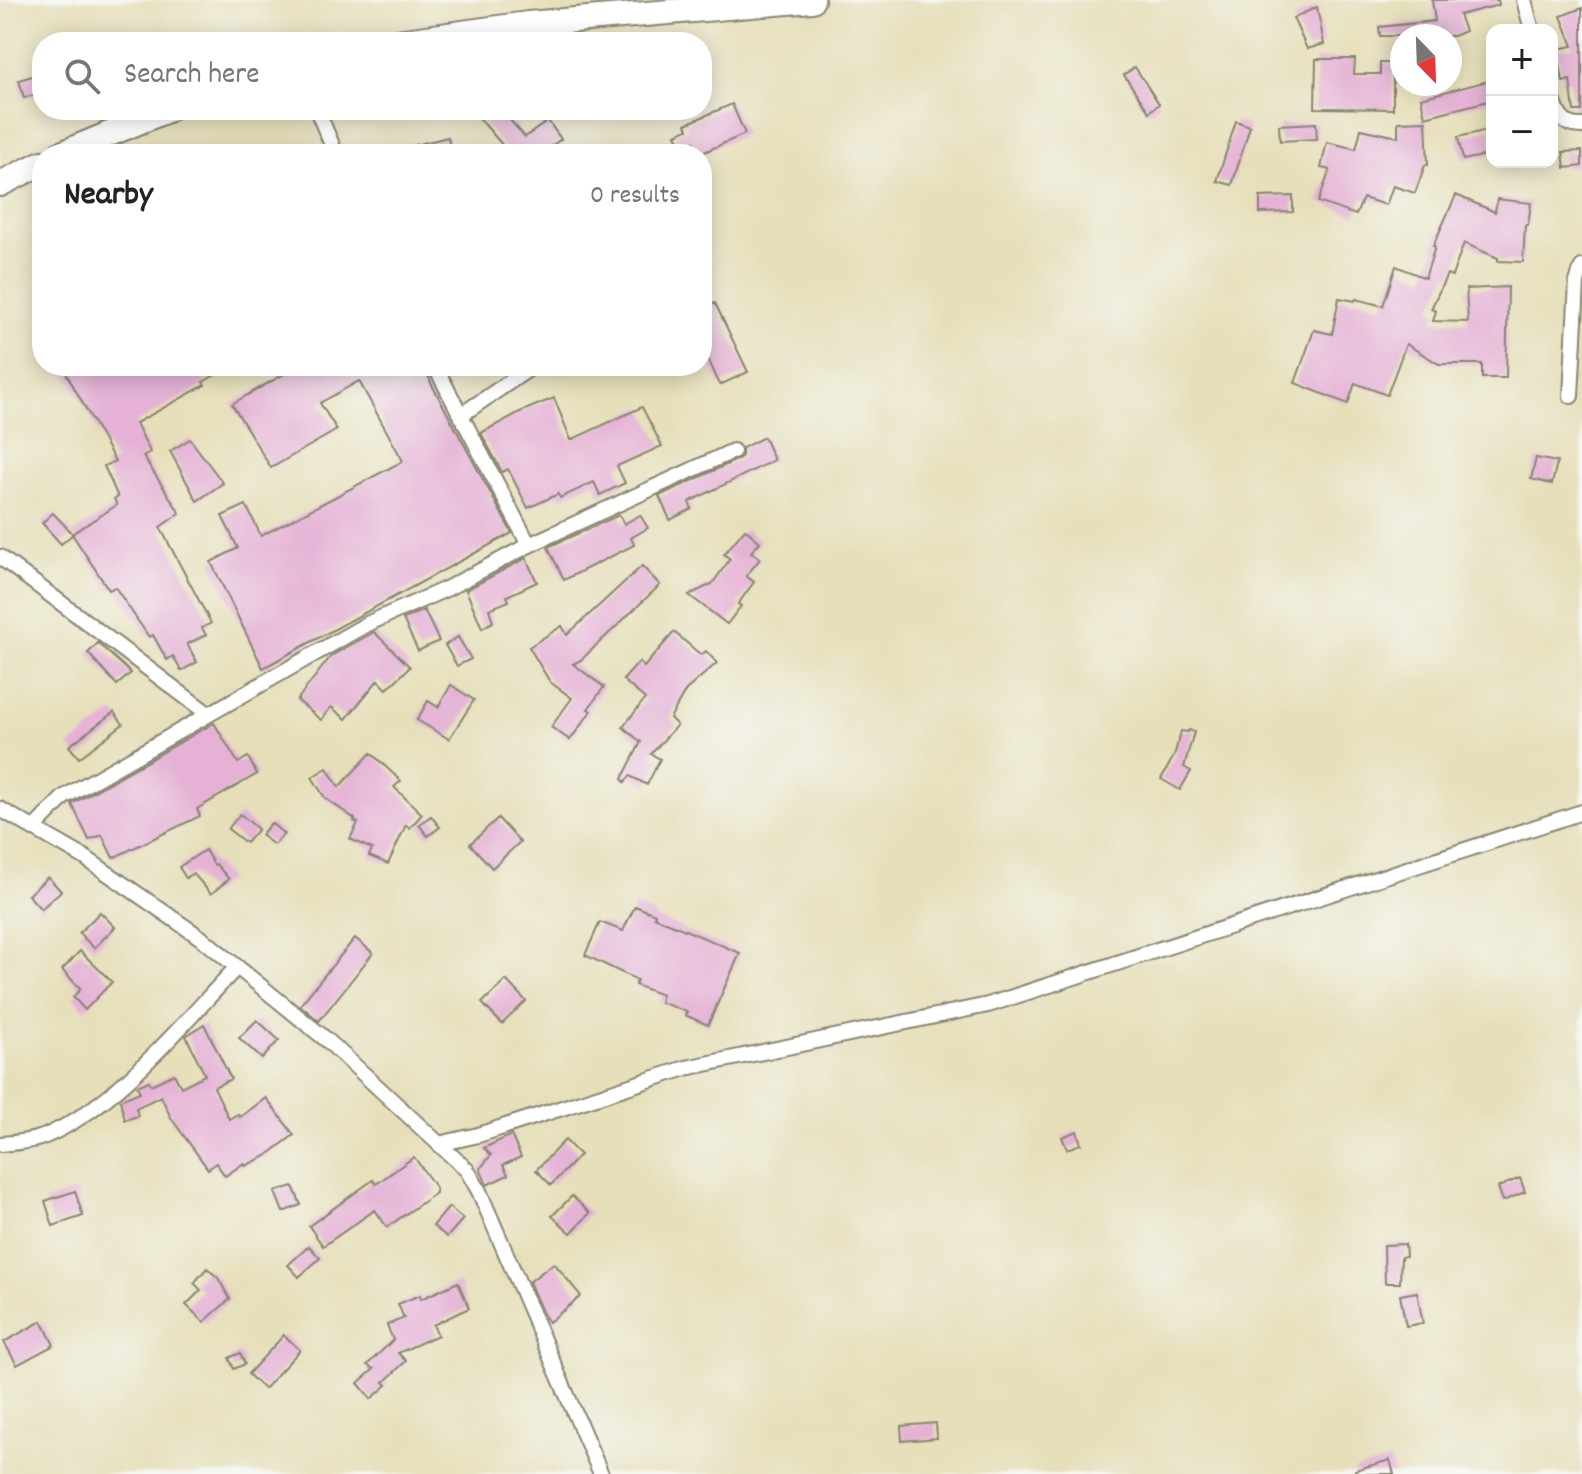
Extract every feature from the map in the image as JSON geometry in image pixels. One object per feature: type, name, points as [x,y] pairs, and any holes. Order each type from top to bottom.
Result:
[{"type":"highway","points":[[470,32],[528,24],[812,0]]},
{"type":"highway","points":[[85,144],[143,120]]},
{"type":"highway","points":[[0,184],[32,168]]},
{"type":"street","points":[[1524,0],[1530,24]]},
{"type":"street","points":[[1558,112],[1565,123],[1573,127],[1582,126]]},
{"type":"street","points":[[321,120],[332,144]]},
{"type":"street","points":[[1571,396],[1577,282],[1582,267]]},
{"type":"street","points":[[440,376],[529,545]]},
{"type":"street","points":[[461,415],[518,376]]},
{"type":"street","points":[[33,829],[64,797],[367,624],[733,451]]},
{"type":"street","points":[[0,557],[207,713]]},
{"type":"street","points":[[0,809],[84,857],[204,940],[328,1041],[467,1170],[479,1191],[601,1474]]},
{"type":"street","points":[[439,1144],[478,1135],[686,1068],[988,1005],[1582,812]]},
{"type":"street","points":[[0,1144],[41,1138],[72,1122],[113,1092],[237,967]]},
{"type":"building","points":[[1432,0],[1498,0],[1499,5],[1459,15],[1465,31],[1462,32],[1462,24],[1407,24],[1435,21]]},
{"type":"building","points":[[1317,7],[1324,44],[1307,49],[1293,18]]},
{"type":"building","points":[[1582,8],[1582,111],[1574,111],[1570,80],[1563,82],[1558,49],[1573,46],[1561,16]]},
{"type":"building","points":[[1390,26],[1390,36],[1380,36],[1379,27]]},
{"type":"building","points":[[1316,59],[1355,59],[1354,74],[1380,74],[1380,63],[1390,63],[1393,109],[1315,108]]},
{"type":"building","points":[[1135,67],[1159,104],[1149,112],[1124,75]]},
{"type":"building","points":[[32,76],[32,95],[24,98],[19,80]]},
{"type":"building","points":[[1486,82],[1486,102],[1425,117],[1421,98],[1462,96],[1462,88]]},
{"type":"building","points":[[732,104],[745,134],[712,149],[712,144],[680,144],[676,134],[688,129],[686,124],[695,120],[712,120],[712,113]]},
{"type":"building","points":[[481,120],[510,120],[525,137],[548,121],[561,139],[554,144],[501,144]]},
{"type":"building","points":[[1236,121],[1250,126],[1232,185],[1217,181]]},
{"type":"building","points":[[1426,121],[1428,165],[1425,165],[1415,193],[1393,186],[1386,205],[1363,198],[1356,215],[1318,202],[1330,170],[1321,168],[1327,142],[1356,149],[1361,129],[1398,137],[1398,122]]},
{"type":"building","points":[[1316,123],[1317,139],[1280,141],[1279,125]]},
{"type":"building","points":[[1486,130],[1486,155],[1463,160],[1458,137]]},
{"type":"building","points":[[448,137],[449,144],[419,144]]},
{"type":"building","points":[[1582,151],[1582,166],[1565,168],[1563,152]]},
{"type":"building","points":[[1456,195],[1495,212],[1497,199],[1531,203],[1528,225],[1525,225],[1523,262],[1498,261],[1498,258],[1464,243],[1452,276],[1447,274],[1431,309],[1436,311],[1433,321],[1468,322],[1466,289],[1508,287],[1506,378],[1482,378],[1482,364],[1439,364],[1406,344],[1387,395],[1355,383],[1348,404],[1295,383],[1314,330],[1332,334],[1339,298],[1383,306],[1396,266],[1425,278],[1433,246]]},
{"type":"building","points":[[1293,196],[1293,212],[1260,213],[1260,197]]},
{"type":"building","points":[[715,303],[748,372],[720,385],[712,368],[712,304]]},
{"type":"building","points":[[68,376],[214,376],[203,382],[205,385],[136,423],[150,452],[143,456],[180,513],[160,527],[211,623],[202,628],[206,635],[187,644],[197,662],[181,671],[173,656],[167,660],[153,635],[149,637],[115,587],[109,590],[72,534],[117,505],[114,499],[118,497],[104,466],[115,461]]},
{"type":"building","points":[[281,376],[429,376],[512,533],[263,668],[211,562],[238,548],[222,516],[246,505],[261,536],[403,461],[359,381],[320,403],[337,430],[271,468],[232,404]]},
{"type":"building","points":[[554,398],[571,440],[642,407],[662,446],[617,466],[625,483],[600,495],[594,482],[560,498],[558,494],[528,508],[508,469],[502,472],[481,433]]},
{"type":"building","points":[[764,437],[774,460],[689,502],[692,509],[670,520],[659,496],[737,460],[742,456],[742,448]]},
{"type":"building","points":[[190,439],[223,483],[197,501],[170,451]]},
{"type":"building","points":[[1536,458],[1557,462],[1552,484],[1531,479]]},
{"type":"building","points":[[53,513],[73,534],[61,544],[42,523]]},
{"type":"building","points":[[619,515],[624,524],[640,515],[648,528],[631,538],[634,545],[564,580],[548,547]]},
{"type":"building","points":[[745,529],[760,542],[751,552],[760,559],[746,576],[754,582],[727,624],[689,595],[712,584],[730,559],[724,554]]},
{"type":"building","points":[[526,558],[537,582],[507,596],[509,601],[489,609],[493,622],[482,628],[466,590]]},
{"type":"building","points":[[642,566],[660,585],[581,660],[573,664],[604,687],[570,740],[551,727],[572,698],[550,682],[529,647],[562,626],[567,635]]},
{"type":"building","points":[[424,610],[439,641],[418,651],[403,619]]},
{"type":"building","points":[[374,632],[410,667],[387,689],[378,680],[346,719],[331,707],[321,720],[297,700],[331,656]]},
{"type":"building","points":[[674,632],[701,655],[706,651],[717,663],[686,690],[670,718],[677,725],[651,754],[660,759],[647,785],[630,776],[625,782],[622,779],[641,742],[623,727],[645,699],[623,680],[639,662],[644,667]]},
{"type":"building","points":[[458,637],[471,659],[457,666],[445,645]]},
{"type":"building","points":[[98,643],[131,673],[117,685],[88,653]]},
{"type":"building","points":[[451,685],[474,700],[449,739],[417,720],[428,701],[438,707]]},
{"type":"building","points":[[114,712],[123,724],[79,758],[69,746]]},
{"type":"building","points":[[214,723],[238,763],[248,757],[257,774],[197,809],[200,816],[113,858],[102,835],[89,840],[72,804]]},
{"type":"building","points":[[1181,731],[1194,732],[1184,767],[1191,771],[1180,790],[1161,779],[1174,756]]},
{"type":"building","points":[[371,753],[401,781],[394,787],[422,814],[410,828],[406,825],[388,864],[369,856],[372,849],[350,839],[358,823],[325,798],[312,777],[327,768],[339,787]]},
{"type":"building","points":[[240,814],[258,829],[246,843],[228,829]]},
{"type":"building","points":[[431,816],[440,827],[428,836],[419,825]]},
{"type":"building","points":[[498,818],[520,842],[492,868],[470,844]]},
{"type":"building","points":[[271,823],[284,834],[274,845],[261,835]]},
{"type":"building","points":[[205,850],[214,865],[229,879],[211,894],[193,873],[186,878],[179,867]]},
{"type":"building","points":[[48,877],[61,891],[41,909],[28,895]]},
{"type":"building","points":[[635,906],[740,953],[708,1025],[685,1015],[687,1012],[660,1002],[662,995],[635,985],[637,980],[585,955],[600,922],[623,931]]},
{"type":"building","points":[[100,912],[115,927],[94,948],[79,933]]},
{"type":"building","points":[[355,938],[373,953],[319,1021],[300,1005]]},
{"type":"building","points":[[80,951],[112,982],[85,1010],[73,997],[81,989],[62,970]]},
{"type":"building","points":[[506,980],[526,1001],[502,1024],[482,1003]]},
{"type":"building","points":[[257,1020],[279,1040],[262,1059],[239,1038]]},
{"type":"building","points":[[204,1024],[231,1079],[214,1087],[229,1119],[238,1114],[240,1117],[266,1098],[294,1135],[266,1156],[245,1166],[244,1163],[225,1176],[216,1163],[208,1169],[171,1118],[161,1096],[136,1108],[138,1116],[125,1120],[120,1100],[140,1092],[137,1086],[149,1081],[151,1085],[174,1074],[181,1087],[205,1075],[186,1036]]},
{"type":"building","points":[[1077,1131],[1081,1144],[1067,1149],[1062,1137]]},
{"type":"building","points":[[511,1135],[521,1157],[503,1165],[508,1175],[487,1185],[480,1169],[491,1155],[484,1148]]},
{"type":"building","points":[[565,1140],[580,1155],[551,1185],[536,1170]]},
{"type":"building","points":[[414,1157],[436,1188],[436,1193],[387,1227],[375,1210],[323,1246],[309,1226],[373,1180],[376,1184]]},
{"type":"building","points":[[1520,1178],[1525,1192],[1503,1201],[1498,1187]]},
{"type":"building","points":[[293,1186],[301,1205],[283,1212],[275,1192]]},
{"type":"building","points":[[75,1191],[83,1216],[53,1226],[45,1201]]},
{"type":"building","points":[[572,1196],[590,1213],[571,1233],[552,1216]]},
{"type":"building","points":[[449,1207],[463,1219],[447,1237],[433,1226]]},
{"type":"building","points":[[1405,1244],[1406,1256],[1401,1257],[1400,1283],[1385,1283],[1384,1245]]},
{"type":"building","points":[[309,1246],[320,1258],[299,1277],[288,1265]]},
{"type":"building","points":[[554,1263],[581,1296],[549,1322],[529,1282]]},
{"type":"building","points":[[207,1268],[218,1278],[230,1299],[204,1322],[186,1305],[201,1290],[194,1283]]},
{"type":"building","points":[[458,1282],[469,1308],[433,1325],[438,1335],[398,1353],[406,1361],[371,1399],[358,1383],[374,1369],[367,1365],[393,1340],[387,1325],[404,1318],[398,1304],[420,1295],[421,1299]]},
{"type":"building","points":[[1417,1292],[1423,1323],[1406,1326],[1400,1295]]},
{"type":"building","points":[[42,1321],[54,1345],[17,1365],[4,1342]]},
{"type":"building","points":[[284,1335],[300,1350],[264,1389],[248,1374]]},
{"type":"building","points":[[240,1353],[245,1364],[234,1369],[229,1358]]},
{"type":"building","points":[[936,1423],[937,1438],[902,1441],[901,1426]]},
{"type":"building","points":[[1390,1460],[1394,1474],[1355,1474],[1355,1470]]}]
